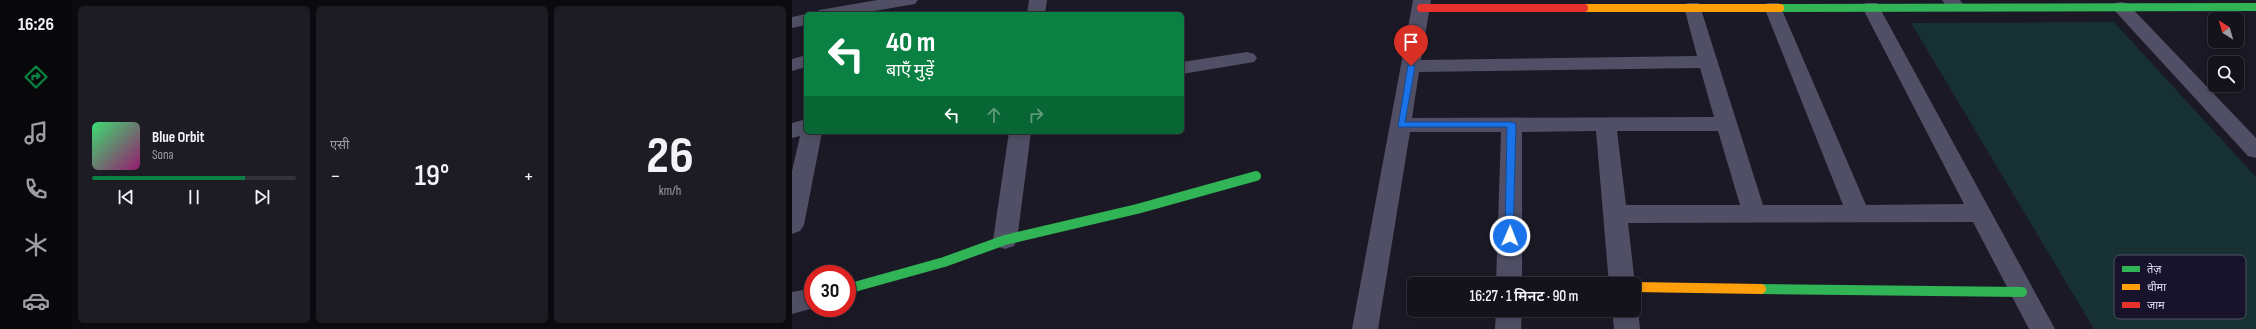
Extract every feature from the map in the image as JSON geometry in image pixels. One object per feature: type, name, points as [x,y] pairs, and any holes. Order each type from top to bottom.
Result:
[{"type":"street","points":[[835,10],[909,0]]},
{"type":"street","points":[[1036,12],[1038,0]]},
{"type":"street","points":[[1365,329],[1422,4],[1628,4],[1773,7],[1871,7],[1954,3],[2026,3],[2121,7],[2256,6]]},
{"type":"street","points":[[1705,5],[1706,62],[1728,124],[1754,214]]},
{"type":"street","points":[[1773,7],[1858,213]]},
{"type":"street","points":[[1871,7],[2042,329]]},
{"type":"street","points":[[2121,7],[2256,150]]},
{"type":"street","points":[[792,23],[804,20]]},
{"type":"street","points":[[1184,68],[1247,58]]},
{"type":"street","points":[[792,65],[804,62]]},
{"type":"street","points":[[1411,66],[1706,62]]},
{"type":"street","points":[[1401,124],[1728,124]]},
{"type":"street","points":[[1509,277],[1512,124]]},
{"type":"street","points":[[1606,124],[1621,277]]},
{"type":"street","points":[[792,131],[804,127]]},
{"type":"street","points":[[792,225],[796,189],[810,134]]},
{"type":"street","points":[[1005,240],[1020,134]]},
{"type":"street","points":[[856,286],[944,262],[1005,240],[1137,209],[1256,176]]},
{"type":"street","points":[[1615,214],[1981,213]]},
{"type":"street","points":[[1641,287],[2022,292]]},
{"type":"street","points":[[792,303],[804,300]]},
{"type":"street","points":[[1508,329],[1509,317]]},
{"type":"street","points":[[1626,317],[1627,329]]},
{"type":"green space","points":[[2114,22],[2256,177],[2256,329],[2094,329],[1911,23]]},
{"type":"traffic: fast","points":[[1780,8],[2256,7]]},
{"type":"traffic: fast","points":[[856,286],[944,262],[1005,240],[1137,209],[1256,176]]},
{"type":"traffic: fast","points":[[1761,289],[2022,292]]},
{"type":"traffic: slow","points":[[1584,8],[1780,8]]},
{"type":"traffic: slow","points":[[1641,287],[1761,289]]},
{"type":"traffic: jam","points":[[1421,8],[1584,8]]},
{"type":"route","points":[[1411,66],[1401,124],[1512,124],[1510,236]]}]
